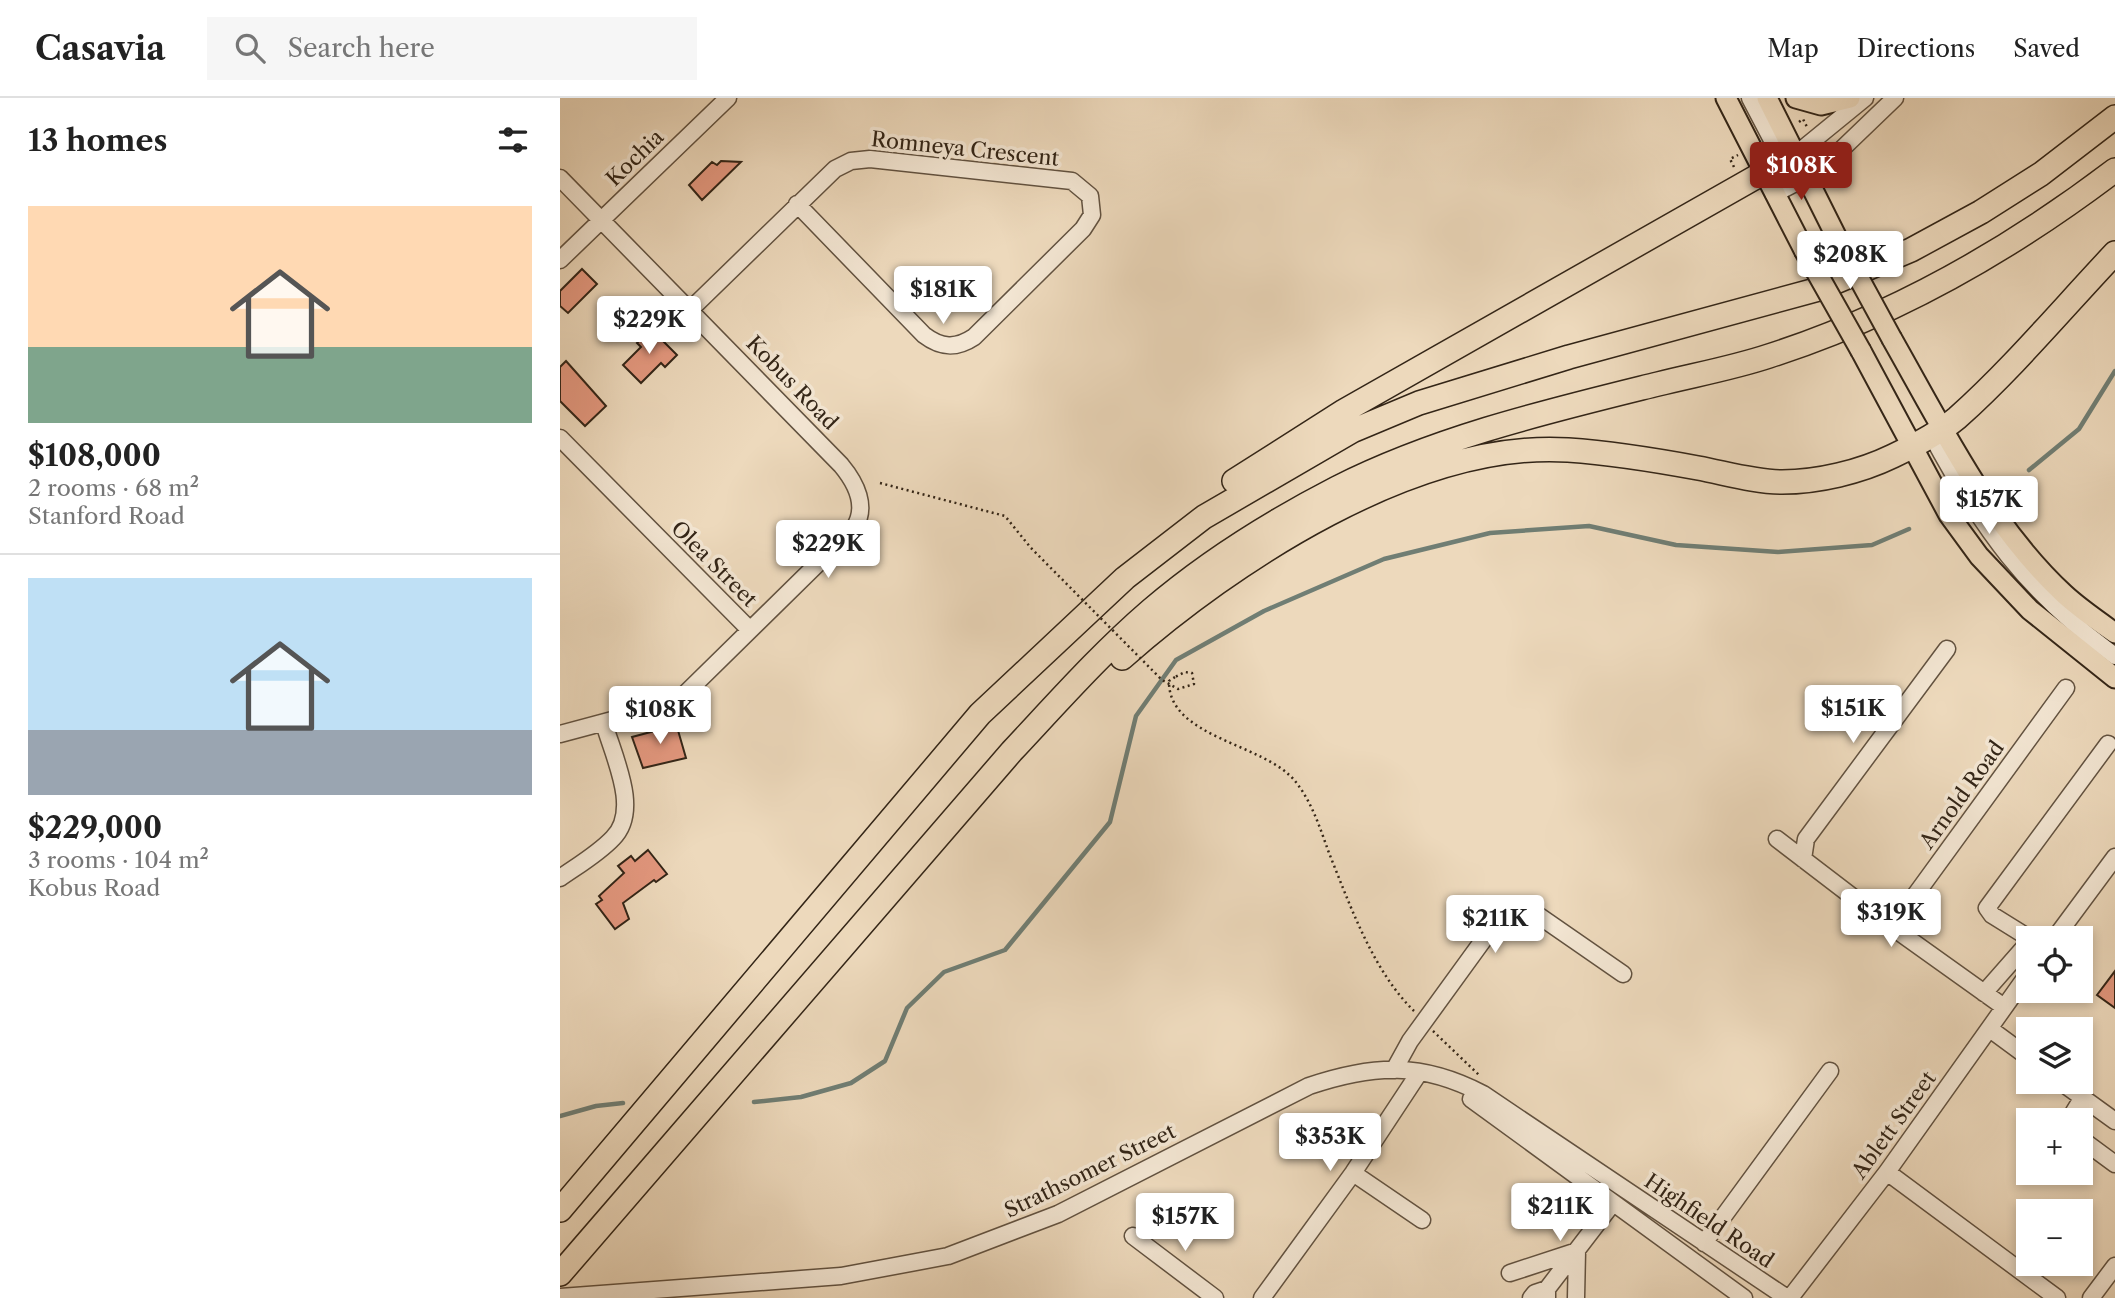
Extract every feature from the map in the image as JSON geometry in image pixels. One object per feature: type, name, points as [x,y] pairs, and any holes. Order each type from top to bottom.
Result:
[{"type":"highway","points":[[980,714],[1125,578],[1184,532],[1277,472],[1352,431],[1480,382],[1819,289],[1911,250],[1981,212],[2041,174],[2115,117]]},
{"type":"highway","points":[[566,1267],[1012,751],[1087,670],[1150,611],[1192,577],[1337,488],[1488,428],[1767,357],[1838,331],[2006,247],[2115,170]]},
{"type":"highway","points":[[560,1210],[980,714],[1122,565],[1199,504],[1344,411],[1763,173]]},
{"type":"highway","points":[[924,856],[1099,678],[1160,624],[1212,585],[1346,507],[1455,461],[1492,453],[1565,450],[1671,463],[1779,482],[1812,481],[1891,457],[1929,436],[1980,395],[2115,253]]},
{"type":"main road","points":[[1726,98],[1774,194],[1861,351],[2019,545],[2064,594],[2115,633]]},
{"type":"main road","points":[[1767,98],[1788,159],[1837,238],[1892,339],[1929,436],[1949,515],[1998,578],[2049,626],[2115,678]]},
{"type":"main road","points":[[1796,98],[1821,105],[1850,98]]},
{"type":"street","name":"Kochia","points":[[601,220],[728,98]]},
{"type":"street","points":[[1750,98],[1788,159]]},
{"type":"street","points":[[1763,173],[1788,159],[1865,98]]},
{"type":"street","points":[[1774,194],[1829,163],[1895,98]]},
{"type":"street","name":"Romneya Crescent","points":[[691,309],[797,204],[835,169],[861,159],[1072,181],[1090,196],[1092,215],[1083,229],[974,337],[951,346],[941,346],[924,335],[797,204]]},
{"type":"street","name":"Kobus Road","points":[[560,178],[691,309],[850,475],[861,507]]},
{"type":"street","points":[[560,260],[601,220]]},
{"type":"street","points":[[1929,436],[1959,487],[2011,562],[2069,621],[2115,656]]},
{"type":"street","name":"Olea Street","points":[[560,438],[750,629],[853,528],[859,520],[861,507]]},
{"type":"street","points":[[560,734],[663,705],[685,694],[750,629]]},
{"type":"street","points":[[1803,859],[1806,839],[1947,649]]},
{"type":"street","name":"Arnold Road","points":[[1892,927],[2066,688]]},
{"type":"street","points":[[560,878],[612,839],[624,821],[625,799],[604,723]]},
{"type":"street","points":[[2016,931],[1992,915],[1987,908],[2108,744]]},
{"type":"street","points":[[1777,839],[1892,927],[2004,1007]]},
{"type":"street","points":[[2064,926],[2115,857]]},
{"type":"street","points":[[1394,1070],[1424,1021],[1500,917],[1517,910],[1532,911],[1623,974]]},
{"type":"street","points":[[1984,993],[2016,955]]},
{"type":"street","name":"Ablett Street","points":[[1788,1298],[1887,1172],[2016,990]]},
{"type":"street","points":[[1990,1029],[2016,1048]]},
{"type":"street","name":"Strathsomer Street","points":[[560,1297],[841,1276],[948,1256],[1058,1214],[1309,1086],[1343,1074],[1394,1070],[1425,1074]]},
{"type":"street","points":[[1704,1243],[1830,1071]]},
{"type":"street","points":[[1269,1296],[1425,1074]]},
{"type":"street","name":"Highfield Road","points":[[1425,1074],[1478,1103],[1613,1203],[1722,1292],[1744,1298]]},
{"type":"street","name":"Highfield Road","points":[[1425,1074],[1483,1094],[1788,1298]]},
{"type":"street","points":[[2078,1094],[2115,1121]]},
{"type":"street","points":[[2076,1108],[2082,1097]]},
{"type":"street","points":[[2093,1148],[2115,1164]]},
{"type":"street","points":[[1887,1172],[2057,1298]]},
{"type":"street","points":[[1353,1173],[1422,1220]]},
{"type":"street","points":[[1531,1298],[1535,1293],[1547,1293],[1613,1203]]},
{"type":"street","points":[[1133,1236],[1215,1298]]},
{"type":"street","points":[[1510,1273],[1577,1251]]},
{"type":"street","points":[[1576,1298],[1577,1251]]},
{"type":"street","points":[[2091,1298],[2115,1266]]},
{"type":"path","points":[[880,483],[1005,516],[1031,548],[1162,680],[1178,688],[1194,684],[1192,673],[1185,672],[1169,681],[1168,694],[1187,720],[1269,761],[1294,779],[1308,799],[1346,894],[1380,963],[1405,1002],[1483,1078]]},
{"type":"building","points":[[721,161],[741,162],[702,200],[689,185],[712,162],[717,165]]},
{"type":"building","points":[[582,269],[597,284],[568,313],[560,306],[560,291]]},
{"type":"building","points":[[651,329],[677,355],[665,367],[661,363],[641,383],[623,365],[641,347],[637,343]]},
{"type":"building","points":[[566,361],[606,406],[585,426],[560,401],[560,367]]},
{"type":"building","points":[[675,720],[686,758],[643,768],[632,737],[662,729],[660,724]]},
{"type":"building","points":[[648,850],[667,874],[656,882],[654,880],[623,903],[629,919],[615,929],[596,904],[602,900],[599,896],[624,873],[618,866],[631,856],[635,861]]},
{"type":"building","points":[[2115,971],[2115,1008],[2097,995]]},
{"type":"waterway","points":[[2029,470],[2079,429],[2115,371]]},
{"type":"waterway","points":[[754,1102],[801,1097],[851,1083],[885,1061],[907,1008],[944,972],[1005,950],[1110,822],[1136,716],[1176,660],[1264,611],[1384,559],[1490,533],[1589,526],[1676,545],[1778,552],[1872,545],[1909,529]]},
{"type":"waterway","points":[[560,1116],[596,1106],[623,1103]]}]
